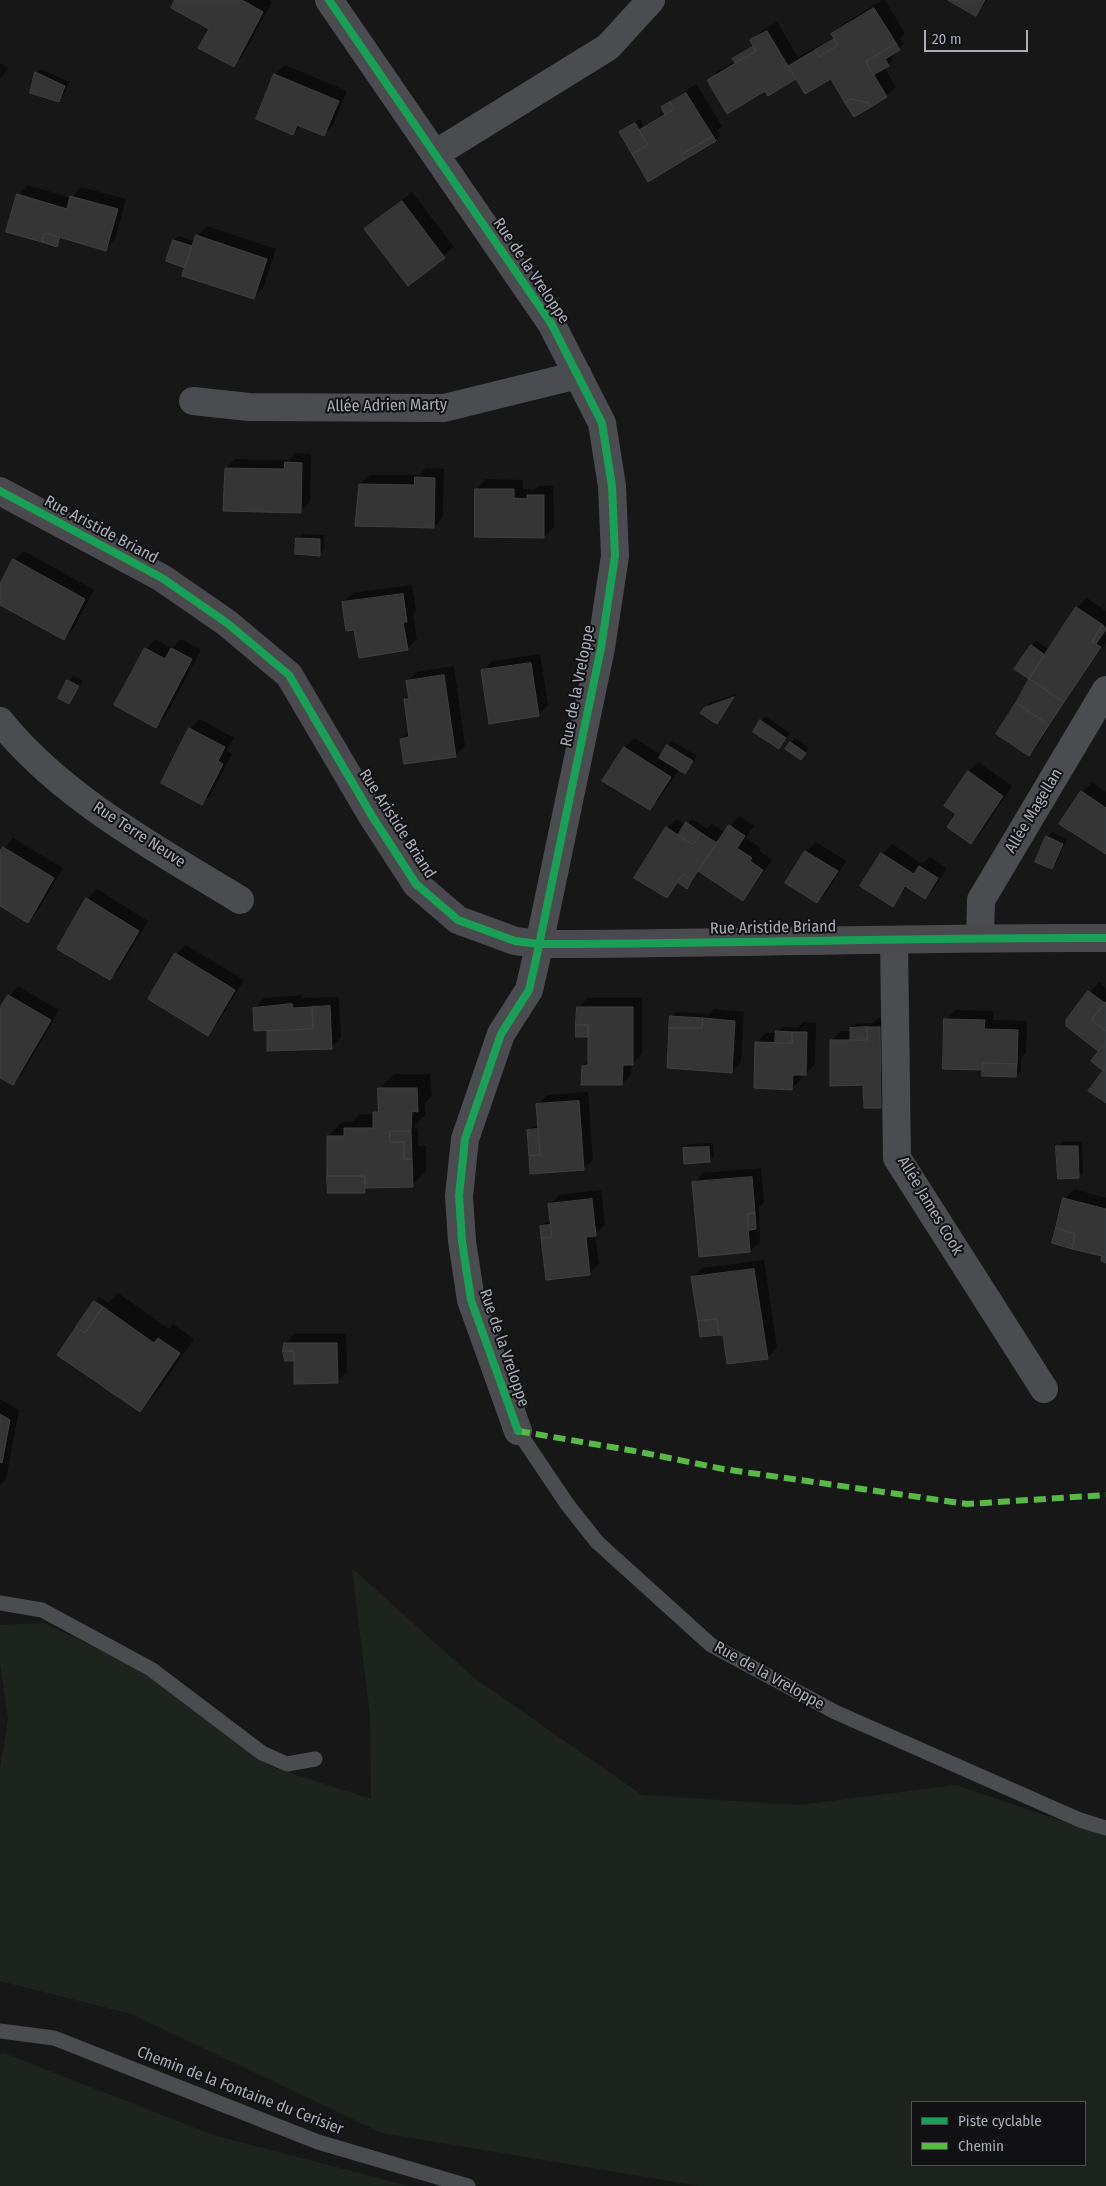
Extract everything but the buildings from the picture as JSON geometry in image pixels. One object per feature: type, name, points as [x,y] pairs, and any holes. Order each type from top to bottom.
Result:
[{"type":"street","name":"Rue de la Vreloppe","points":[[329,0],[551,323],[602,423],[612,486],[615,556],[601,648],[529,990],[501,1034],[465,1139],[460,1196],[462,1241],[471,1300],[518,1431]]},
{"type":"street","points":[[435,154],[608,47],[651,0]]},
{"type":"street","name":"Allée Adrien Marty","points":[[193,400],[249,407],[444,408],[578,375]]},
{"type":"street","name":"Rue Aristide Briand","points":[[0,491],[162,578],[241,634],[289,675],[372,816],[416,884],[458,920],[515,941],[539,944],[894,940],[980,937],[1106,938]]},
{"type":"street","name":"Allée Magellan","points":[[980,937],[981,900],[1106,690]]},
{"type":"street","name":"Rue Terre Neuve","points":[[0,721],[21,747],[108,818],[240,900]]},
{"type":"street","name":"Allée James Cook","points":[[894,940],[897,1158],[1044,1389]]},
{"type":"lane","name":"Rue de la Vreloppe","points":[[518,1431],[566,1504],[597,1542],[711,1645],[835,1712],[1080,1820],[1106,1828]]},
{"type":"lane","points":[[0,1603],[42,1610],[151,1669],[262,1752],[286,1764],[315,1759]]},
{"type":"lane","name":"Chemin de la Fontaine du Cerisier","points":[[0,2031],[54,2038],[318,2142],[468,2186]]},
{"type":"shaded area","points":[[352,1568],[473,1677],[642,1795],[799,1805],[956,1785],[1106,1836],[1106,2186],[700,2186],[382,2133],[131,2014],[0,1981],[0,1769],[8,1719],[0,1661],[0,1625],[44,1623],[140,1669],[272,1767],[371,1799],[370,1715]]},
{"type":"shaded area","points":[[4,2053],[213,2135],[409,2186],[0,2186],[0,2054]]},
{"type":"marked path","points":[[518,1431],[640,1452],[723,1469],[967,1504],[1106,1495]]},
{"type":"cycle path","points":[[329,0],[551,323],[602,423],[612,486],[615,556],[601,648],[535,964],[529,990],[501,1034],[465,1139],[459,1196],[462,1241],[471,1300],[518,1431]]},
{"type":"cycle path","points":[[0,491],[162,578],[227,623],[289,675],[372,816],[416,884],[458,920],[515,941],[539,944],[1106,938]]}]
